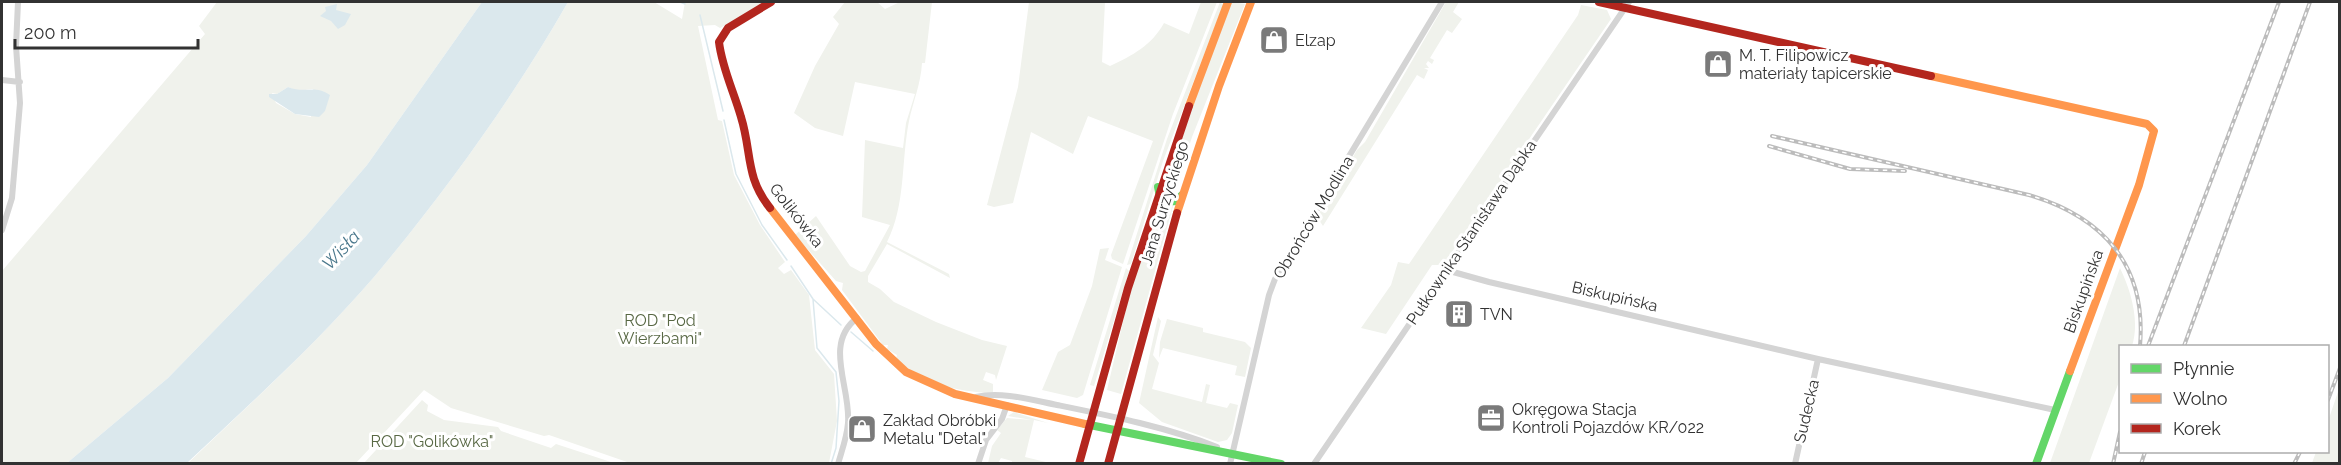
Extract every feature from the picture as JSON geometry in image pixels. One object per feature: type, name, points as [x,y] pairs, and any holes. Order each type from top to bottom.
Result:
[{"type":"street","points":[[2,230],[12,198],[20,82],[16,46],[18,2]]},
{"type":"street","name":"Golikówka","points":[[771,2],[760,11],[731,26],[722,35],[719,43],[742,119],[751,176],[759,194],[876,345],[906,372],[947,392],[1089,426],[1281,464]]},
{"type":"street","name":"Jana Surzyckiego","points":[[1079,464],[1159,184],[1228,2]]},
{"type":"street","name":"Jana Surzyckiego","points":[[1108,464],[1183,192],[1251,2]]},
{"type":"street","name":"Obrońców Modlina","points":[[1230,464],[1229,452],[1275,279],[1442,2]]},
{"type":"street","name":"Biskupińska","points":[[1446,270],[1818,359],[2055,410],[2139,185],[2154,131],[2146,124],[1627,5],[1599,2]]},
{"type":"street","name":"Pułkownika Stanisława Dąbka","points":[[1314,464],[1627,5]]},
{"type":"street","points":[[2,81],[20,82]]},
{"type":"street","points":[[1159,184],[1159,195],[1164,202],[1176,201],[1183,192]]},
{"type":"street","points":[[838,464],[848,423],[840,344],[845,328],[857,318]]},
{"type":"street","name":"Sudecka","points":[[1795,464],[1818,359]]},
{"type":"street","name":"Golikówka","points":[[975,397],[997,396],[1028,399],[1092,412],[1180,433],[1229,452]]},
{"type":"street","name":"Golikówka","points":[[997,396],[1007,405]]},
{"type":"street","name":"Golikówka","points":[[1007,405],[1013,401],[1028,399]]},
{"type":"street","points":[[978,464],[986,440],[1002,419],[1007,405]]},
{"type":"street","points":[[2036,464],[2055,410]]},
{"type":"green space","points":[[217,2],[482,2],[367,165],[306,236],[168,378],[67,463],[2,464],[2,271],[205,34],[199,26]],"holes":[[[288,87],[297,91],[313,89],[311,117],[295,114],[276,103],[272,93],[277,94]]]},
{"type":"green space","name":"ROD \"Pod Wierzbami\"","points":[[568,2],[654,2],[682,19],[685,2],[767,2],[720,28],[715,25],[698,26],[718,120],[722,121],[734,175],[760,225],[785,262],[778,268],[784,274],[791,270],[809,295],[815,350],[834,374],[837,421],[829,463],[630,463],[549,435],[544,436],[451,408],[424,390],[356,463],[187,464],[307,349],[374,277],[427,211],[501,109]]},
{"type":"green space","points":[[845,2],[877,2],[885,9],[900,2],[932,2],[925,63],[922,63],[909,121],[900,198],[887,242],[949,274],[950,278],[887,244],[868,276],[868,282],[894,302],[936,322],[982,340],[1007,346],[996,380],[995,375],[986,372],[983,380],[993,384],[993,393],[966,391],[941,385],[918,374],[896,359],[897,355],[887,349],[888,345],[883,345],[842,290],[843,283],[836,281],[795,235],[816,216],[850,266],[861,272],[865,271],[890,225],[862,217],[865,140],[903,148],[906,123],[915,94],[855,82],[843,136],[815,128],[794,113],[815,66],[839,24],[833,17]]},
{"type":"green space","points":[[1029,2],[1105,2],[1102,62],[1110,66],[1134,54],[1147,44],[1164,23],[1189,34],[1201,2],[1217,2],[1173,114],[1123,264],[1112,259],[1111,255],[1153,141],[1088,116],[1073,154],[1031,132],[1013,203],[994,207],[987,205],[1018,87]]},
{"type":"green space","points":[[1220,2],[1223,5],[1163,161],[1131,264],[1127,265],[1167,139]]},
{"type":"green space","points":[[1232,2],[1245,4],[1192,137],[1173,196],[1168,199],[1163,194],[1195,96]]},
{"type":"green space","points":[[1446,2],[1459,2],[1453,12],[1462,19],[1452,33],[1447,30],[1430,58],[1434,60],[1432,64],[1428,61],[1426,64],[1429,68],[1424,68],[1428,70],[1424,79],[1417,75],[1323,226],[1317,217],[1357,150],[1365,142]]},
{"type":"green space","points":[[1581,5],[1607,10],[1611,19],[1443,265],[1432,265],[1386,334],[1361,328],[1391,285],[1398,262],[1409,264],[1578,15]]},
{"type":"green space","points":[[1157,201],[1163,206],[1173,206],[1121,394],[1107,390],[1131,288]]},
{"type":"green space","points":[[1109,248],[1105,260],[1122,267],[1083,395],[1077,398],[1042,390],[1058,352],[1070,345],[1092,286],[1100,249]]},
{"type":"green space","points":[[1126,268],[1129,271],[1094,386],[1090,385]]},
{"type":"green space","points":[[2120,268],[2128,286],[2135,316],[2132,345],[2119,345],[2119,382],[2089,463],[2050,463]]},
{"type":"green space","points":[[1158,317],[1161,321],[1153,355],[1159,363],[1152,389],[1202,402],[1206,384],[1210,385],[1206,403],[1227,408],[1230,403],[1238,405],[1232,433],[1227,440],[1218,442],[1162,422],[1139,403]]},
{"type":"green space","points":[[1167,319],[1203,328],[1203,332],[1245,342],[1251,348],[1245,377],[1235,375],[1237,366],[1163,348],[1159,358],[1160,342]]},
{"type":"green space","points":[[2339,389],[2339,463],[2312,463],[2316,453],[2329,453],[2329,418]]},
{"type":"green space","name":"ROD \"Golikówka\"","points":[[422,400],[428,405],[427,411],[444,420],[498,427],[501,431],[551,448],[556,444],[614,463],[364,463]]},
{"type":"green space","points":[[1014,412],[1048,423],[1034,420],[1025,457],[1050,463],[1012,463],[1012,461],[1001,458],[998,463],[988,463],[992,446],[1001,433],[997,430],[1007,418],[1032,420],[1008,416]]},
{"type":"water","name":"Wisła","points":[[482,2],[568,2],[525,73],[453,178],[374,277],[283,372],[187,463],[67,463],[168,378],[306,236],[367,165]]},
{"type":"water","points":[[337,4],[336,10],[351,14],[345,25],[338,29],[331,21],[320,16],[326,11],[325,7]]},
{"type":"water","points":[[288,87],[300,90],[314,89],[330,95],[325,111],[319,117],[295,114],[269,97],[269,94],[277,94]]},
{"type":"waterway","points":[[680,2],[685,4]]},
{"type":"waterway","points":[[700,15],[723,111]]},
{"type":"waterway","points":[[724,120],[736,174],[762,225],[787,260]]},
{"type":"waterway","points":[[791,266],[813,299],[841,325]]},
{"type":"waterway","points":[[813,299],[817,348],[836,372],[839,401],[836,448],[831,464]]},
{"type":"waterway","points":[[851,332],[873,351]]},
{"type":"railway","points":[[2148,345],[2279,2]]},
{"type":"railway","points":[[2184,345],[2310,2]]},
{"type":"railway","points":[[1772,136],[2029,195],[2079,216],[2115,248],[2127,268],[2136,291],[2140,317],[2140,345]]},
{"type":"railway","points":[[1769,146],[1850,169],[1905,171]]},
{"type":"railway","points":[[2329,397],[2340,368]]},
{"type":"railway","points":[[2113,464],[2119,437]]},
{"type":"railway","points":[[2141,464],[2145,453]]},
{"type":"railway","points":[[2294,464],[2300,453]]},
{"type":"traffic: fast","points":[[1158,187],[1160,197],[1166,202],[1176,201],[1182,195]]},
{"type":"traffic: fast","points":[[2036,464],[2070,371]]},
{"type":"traffic: fast","points":[[1085,424],[1281,464]]},
{"type":"traffic: slow","points":[[1189,106],[1228,2]]},
{"type":"traffic: slow","points":[[1177,213],[1219,86],[1251,2]]},
{"type":"traffic: slow","points":[[1931,76],[2147,124],[2154,131],[2139,185],[2070,371]]},
{"type":"traffic: slow","points":[[770,208],[876,344],[906,372],[955,394],[1085,424]]},
{"type":"traffic: jam","points":[[770,208],[756,186],[744,130],[725,71],[719,42],[728,28],[771,2]]},
{"type":"traffic: jam","points":[[1599,2],[1931,76]]},
{"type":"traffic: jam","points":[[1079,464],[1128,288],[1189,106]]},
{"type":"traffic: jam","points":[[1108,464],[1177,213]]},
{"type":"place","name":"Elzap","points":[[1274,40]]},
{"type":"place","name":"M. T. Filipowicz materiały tapicerskie","points":[[1718,64]]},
{"type":"place","name":"TVN","points":[[1459,314]]},
{"type":"place","name":"Okręgowa Stacja Kontroli Pojazdów KR/022","points":[[1491,418]]},
{"type":"place","name":"Zakład Obróbki Metalu \"Detal\"","points":[[862,429]]}]
